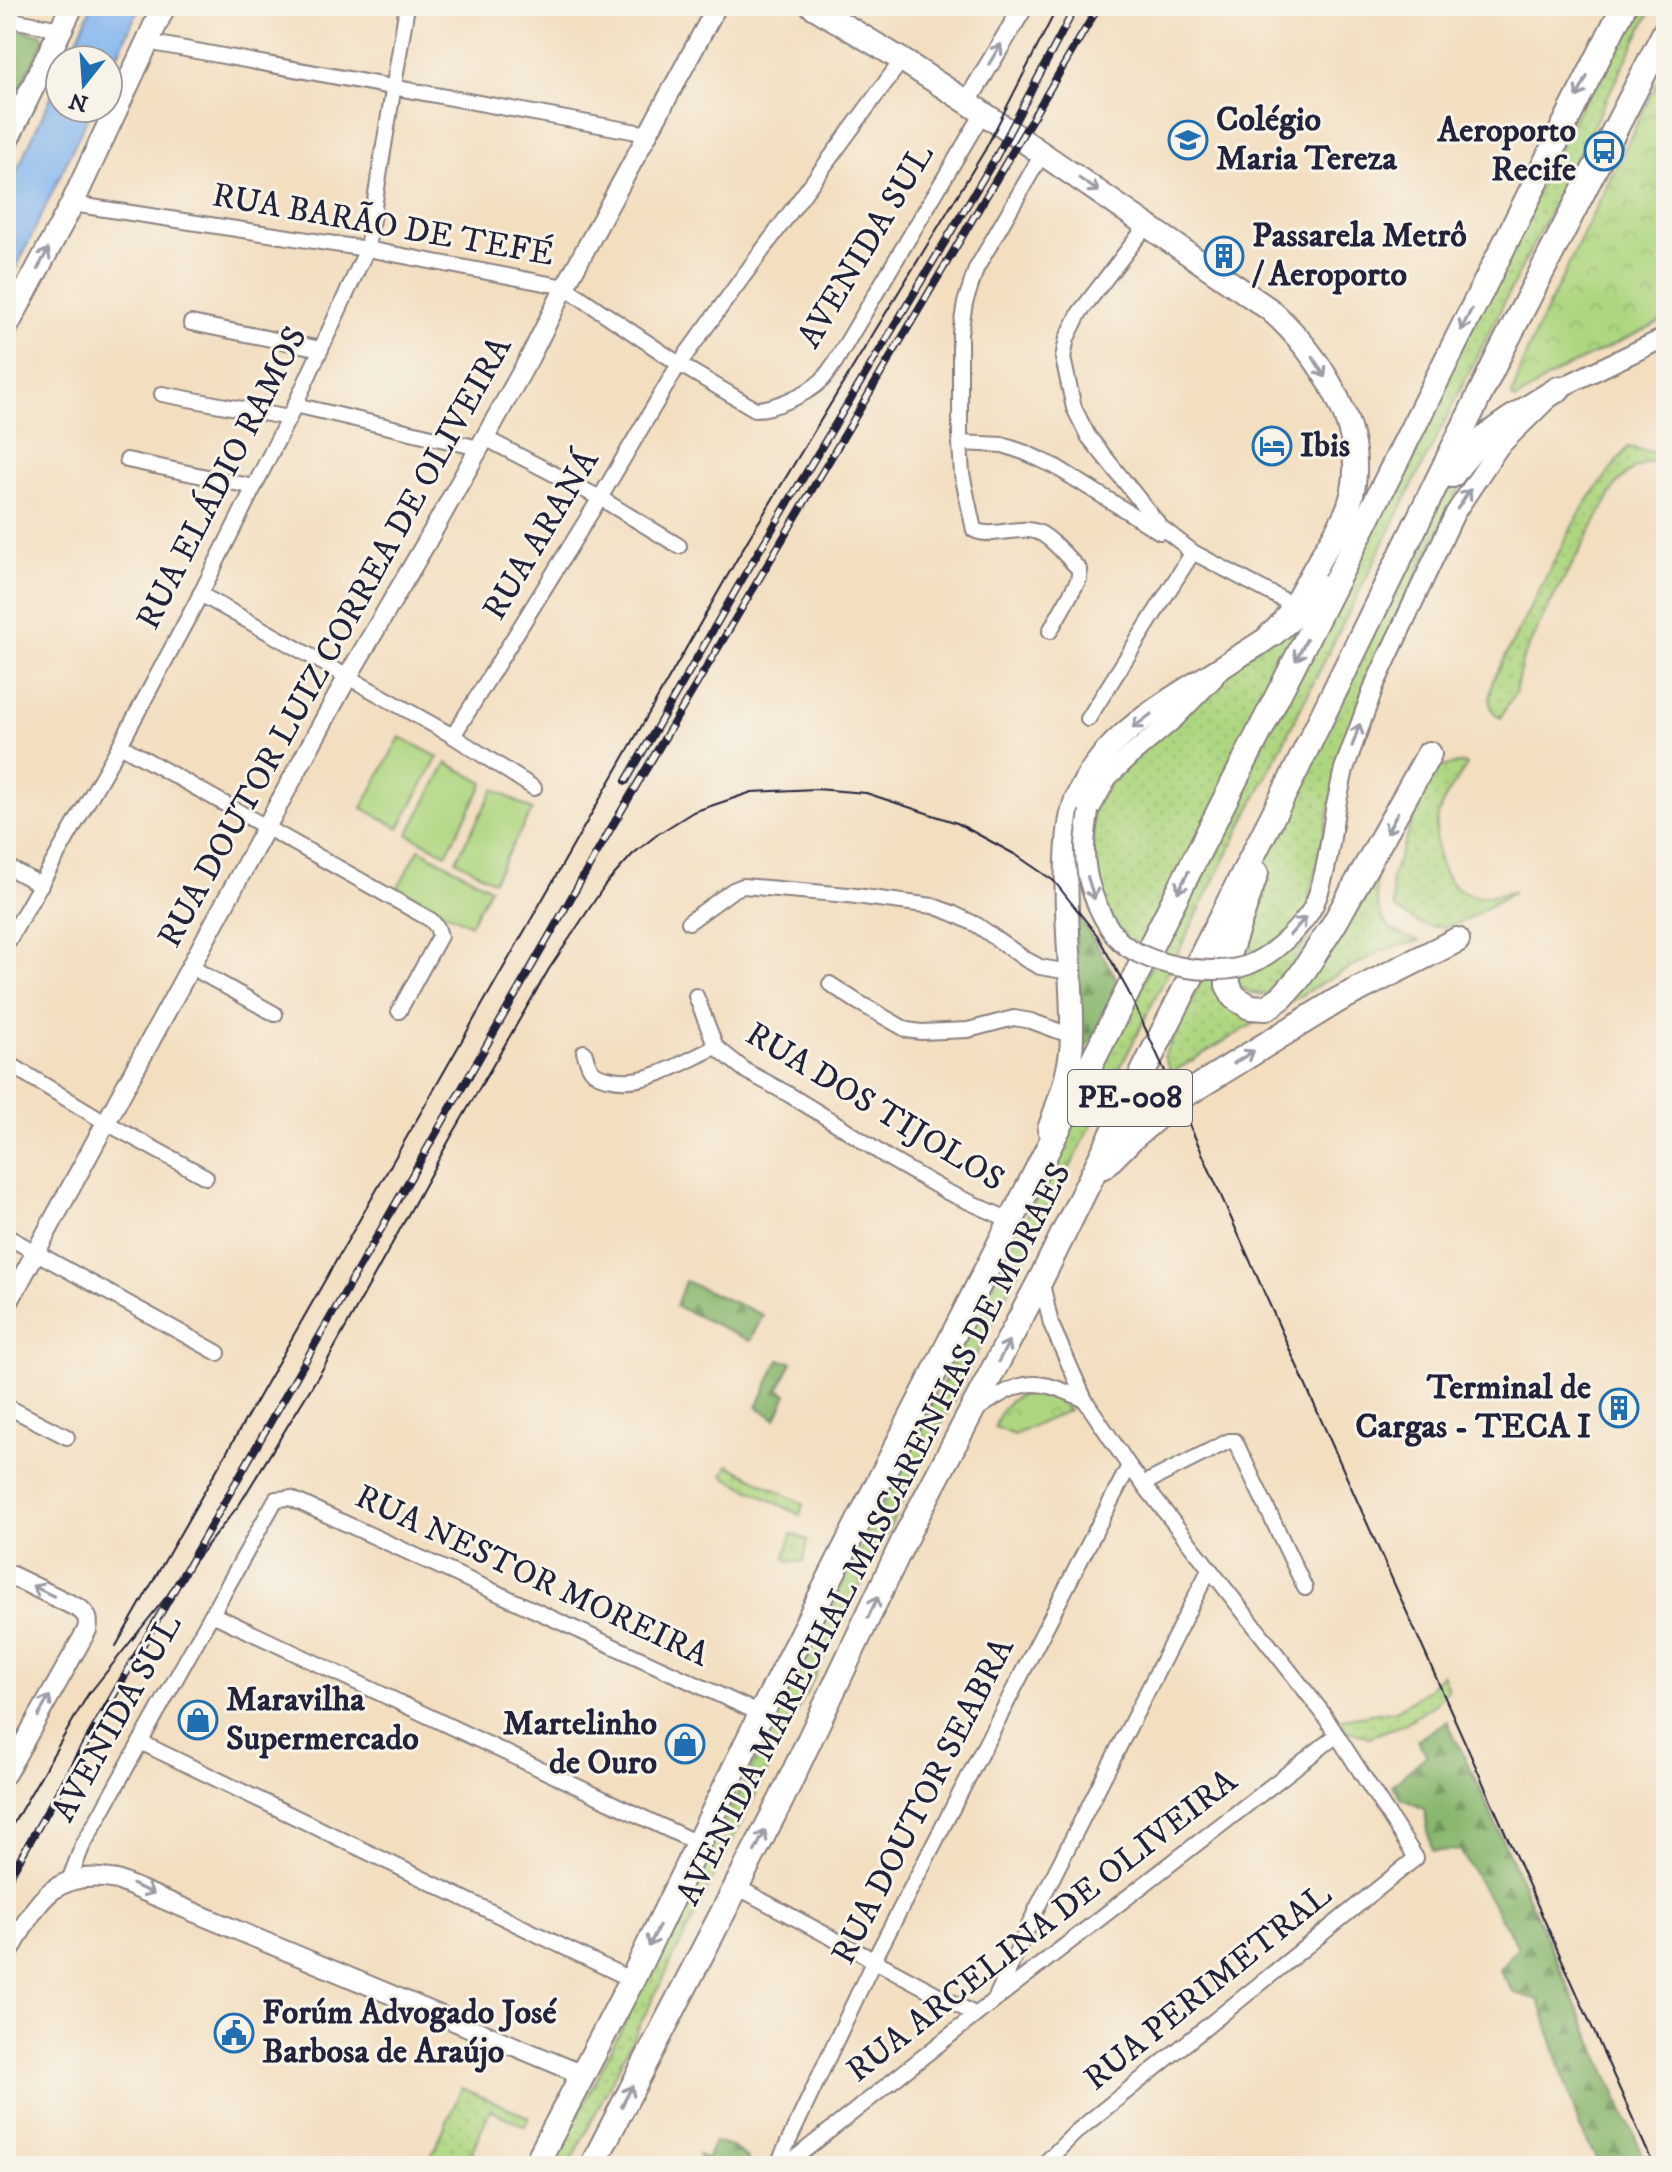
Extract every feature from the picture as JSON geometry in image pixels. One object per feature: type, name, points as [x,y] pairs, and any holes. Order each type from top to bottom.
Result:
[{"type":"highway","name":"AVENIDA MARECHAL MASCARENHAS DE MORAES","points":[[535,2166],[632,1980],[761,1714],[1336,581],[1621,10]]},
{"type":"highway","name":"AVENIDA MARECHAL MASCARENHAS DE MORAES","points":[[592,2166],[781,1800],[908,1532],[1041,1279],[1314,734],[1500,353],[1666,30]]},
{"type":"highway","points":[[1402,550],[1464,456],[1486,434],[1558,389]]},
{"type":"highway","points":[[1271,635],[1336,581]]},
{"type":"highway","points":[[1275,808],[1227,958],[1228,985],[1234,997],[1250,1007],[1266,1008],[1282,997],[1299,978],[1334,924],[1429,754]]},
{"type":"highway","points":[[1089,1180],[1178,1099],[1338,1000],[1457,940]]},
{"type":"main road","points":[[6,142],[72,6]]},
{"type":"main road","points":[[6,328],[72,204],[164,6]]},
{"type":"main road","points":[[812,6],[975,107],[1269,309],[1317,362],[1337,397],[1352,438],[1355,475],[1348,507],[1293,605],[1271,635]]},
{"type":"main road","name":"AVENIDA MARECHAL MASCARENHAS DE MORAES","points":[[1027,1190],[1068,1070],[1072,1036],[1065,893],[1069,826],[1086,776],[1103,753],[1141,720],[1271,635]]},
{"type":"street","name":"RUA ELÁDIO RAMOS","points":[[6,945],[120,745],[200,594],[292,411],[367,249],[407,6]]},
{"type":"street","name":"RUA DOUTOR LUIZ CORREA DE OLIVEIRA","points":[[6,1307],[347,678],[530,357],[717,6]]},
{"type":"street","name":"AVENIDA SUL","points":[[747,405],[765,409],[806,393],[821,381],[834,364],[975,107],[1024,6]]},
{"type":"street","points":[[6,19],[61,29]]},
{"type":"street","points":[[147,42],[648,134]]},
{"type":"street","name":"RUA ARANÁ","points":[[453,736],[679,364],[902,60]]},
{"type":"street","points":[[1042,154],[976,269],[965,303],[960,333],[960,443],[962,474],[974,530],[985,533],[1022,529],[1040,533],[1079,569],[1079,579],[1050,631]]},
{"type":"street","name":"RUA BARÃO DE TEFÉ","points":[[72,204],[367,249],[565,287],[679,364],[747,405]]},
{"type":"street","points":[[1147,225],[1080,312],[1067,338],[1063,358],[1074,408],[1088,436],[1161,527],[1193,552]]},
{"type":"street","points":[[191,323],[321,349]]},
{"type":"street","points":[[1230,662],[1175,718],[1108,777],[1089,811],[1085,848],[1088,878],[1097,907],[1118,939],[1146,957],[1182,968],[1212,970],[1246,966],[1269,953],[1310,913],[1327,863],[1344,769],[1375,684],[1455,513],[1499,447],[1558,389],[1666,337]]},
{"type":"street","points":[[162,394],[292,411],[482,443],[600,498],[679,546]]},
{"type":"street","points":[[960,443],[1003,445],[1056,467],[1193,552],[1293,605]]},
{"type":"street","points":[[127,460],[254,487]]},
{"type":"street","points":[[1088,719],[1193,552]]},
{"type":"street","points":[[200,594],[453,736],[534,788]]},
{"type":"street","points":[[120,745],[431,920],[440,936],[399,1011]]},
{"type":"street","points":[[6,866],[41,885]]},
{"type":"street","points":[[689,922],[743,886],[904,902],[933,906],[952,913],[977,925],[1040,967],[1069,972]]},
{"type":"street","points":[[191,967],[275,1014]]},
{"type":"street","points":[[830,984],[907,1030],[968,1030],[1014,1018],[1072,1036]]},
{"type":"street","name":"RUA DOS TIJOLOS","points":[[696,996],[716,1047],[746,1071],[947,1192],[1012,1221]]},
{"type":"street","points":[[584,1052],[591,1070],[597,1074],[616,1080],[633,1080],[647,1078],[716,1047]]},
{"type":"street","points":[[6,1062],[105,1122],[206,1177]]},
{"type":"street","points":[[6,1236],[218,1353]]},
{"type":"street","points":[[1041,1279],[1051,1324],[1085,1400],[1129,1466],[1337,1735]]},
{"type":"street","points":[[971,1414],[1001,1393],[1022,1384],[1057,1387],[1085,1400]]},
{"type":"street","points":[[6,1406],[67,1437]]},
{"type":"street","points":[[1143,1484],[1229,1441],[1235,1441],[1305,1588]]},
{"type":"street","name":"RUA DOUTOR SEABRA","points":[[777,2166],[874,1960],[1129,1466]]},
{"type":"street","name":"RUA NESTOR MOREIRA","points":[[276,1499],[290,1498],[761,1714]]},
{"type":"street","name":"AVENIDA SUL","points":[[68,1883],[82,1847],[276,1499]]},
{"type":"street","points":[[996,1999],[1037,1908],[1209,1570]]},
{"type":"street","name":"AVENIDA SUL","points":[[6,1573],[80,1609],[89,1622],[6,1774]]},
{"type":"street","points":[[212,1614],[699,1844]]},
{"type":"street","name":"RUA PERIMETRAL","points":[[1042,2166],[1076,2132],[1416,1858],[1337,1735]]},
{"type":"street","name":"RUA ARCELINA DE OLIVEIRA","points":[[785,2166],[1337,1735]]},
{"type":"street","points":[[140,1742],[632,1980]]},
{"type":"street","points":[[6,1958],[35,1906],[54,1888],[96,1877],[127,1883],[583,2075]]},
{"type":"street","points":[[737,1887],[976,2015]]},
{"type":"green space","points":[[1630,6],[1653,6],[569,2166],[553,2166]]},
{"type":"green space","points":[[6,28],[42,34],[44,40],[6,116]]},
{"type":"green space","points":[[1666,64],[1666,319],[1559,371],[1515,400],[1512,396],[1527,352]]},
{"type":"green space","points":[[1628,447],[1666,455],[1666,460],[1638,467],[1616,485],[1543,617],[1522,661],[1515,693],[1500,718],[1491,706],[1493,680],[1574,523]]},
{"type":"green space","points":[[1476,461],[1454,498],[1372,669],[1343,748],[1307,911],[1285,942],[1220,967],[1229,926],[1405,551],[1451,485]]},
{"type":"green space","points":[[1327,590],[1144,951],[1121,936],[1092,876],[1093,812],[1110,780],[1182,710]]},
{"type":"green space","points":[[400,737],[438,757],[399,828],[362,808]]},
{"type":"green space","points":[[447,763],[484,783],[446,854],[408,834]]},
{"type":"green space","points":[[1467,765],[1445,798],[1438,815],[1436,845],[1444,873],[1463,892],[1477,896],[1514,892],[1456,924],[1427,926],[1394,907],[1391,879],[1428,782],[1439,767]]},
{"type":"green space","points":[[494,789],[532,810],[493,881],[456,860]]},
{"type":"green space","points":[[419,849],[490,888],[470,925],[398,887]]},
{"type":"green space","points":[[1375,869],[1378,871],[1377,900],[1385,922],[1396,932],[1419,941],[1383,950],[1171,1073],[1164,1056],[1204,975],[1212,973],[1220,989],[1276,1010]]},
{"type":"green space","points":[[1075,910],[1120,984],[1097,1033],[1080,1056]]},
{"type":"green space","points":[[1317,923],[1278,989],[1264,995],[1249,992],[1236,984],[1231,971],[1284,950]]},
{"type":"green space","points":[[685,1281],[763,1315],[750,1341],[676,1306]]},
{"type":"green space","points":[[779,1360],[792,1362],[779,1389],[787,1394],[776,1419],[757,1407]]},
{"type":"green space","points":[[1028,1392],[1050,1396],[1069,1410],[1014,1435],[995,1427],[1006,1405]]},
{"type":"green space","points":[[728,1465],[803,1504],[800,1515],[723,1476]]},
{"type":"green space","points":[[792,1534],[808,1540],[803,1562],[788,1561],[785,1557]]},
{"type":"green space","points":[[1442,1673],[1448,1690],[1434,1705],[1404,1724],[1369,1737],[1344,1730],[1342,1719],[1396,1710],[1429,1689]]},
{"type":"green space","points":[[1447,1721],[1648,2166],[1600,2166],[1580,2128],[1539,2000],[1514,1993],[1499,1970],[1518,1947],[1460,1850],[1432,1851],[1424,1809],[1401,1798],[1392,1785],[1427,1755],[1417,1740]]},
{"type":"green space","points":[[462,2088],[529,2117],[525,2126],[490,2110],[466,2166],[452,2166],[431,2157]]},
{"type":"green space","points":[[714,2142],[734,2148],[748,2160],[748,2166],[706,2166],[697,2154],[707,2159]]},
{"type":"water","points":[[92,6],[140,6],[122,44],[75,44]]},
{"type":"water","points":[[44,112],[44,124],[84,124],[6,290],[6,194]]},
{"type":"tram line","points":[[116,1646],[749,538],[985,150],[1058,6]]},
{"type":"tram line","points":[[85,1699],[239,1505],[325,1365],[451,1137],[549,969],[605,885],[633,854],[693,812],[752,792],[816,789],[866,793],[957,823],[1016,855],[1054,881],[1097,935],[1128,991],[1181,1106],[1654,2166]]},
{"type":"tram line","points":[[6,1836],[90,1691]]},
{"type":"railway","points":[[626,781],[744,576],[996,157],[1076,6]]},
{"type":"railway","points":[[6,1883],[610,830],[1099,6]]},
{"type":"place","name":"Colégio Maria Tereza","points":[[1188,140]]},
{"type":"place","name":"Aeroporto Recife","points":[[1604,151]]},
{"type":"place","name":"Passarela Metrô / Aeroporto","points":[[1224,256]]},
{"type":"place","name":"Ibis","points":[[1272,446]]},
{"type":"place","name":"Terminal de Cargas - TECA I","points":[[1619,1408]]},
{"type":"place","name":"Maravilha Supermercado","points":[[198,1720]]},
{"type":"place","name":"Martelinho de Ouro","points":[[685,1744]]},
{"type":"place","name":"Forúm Advogado José Barbosa de Araújo","points":[[234,2033]]}]
